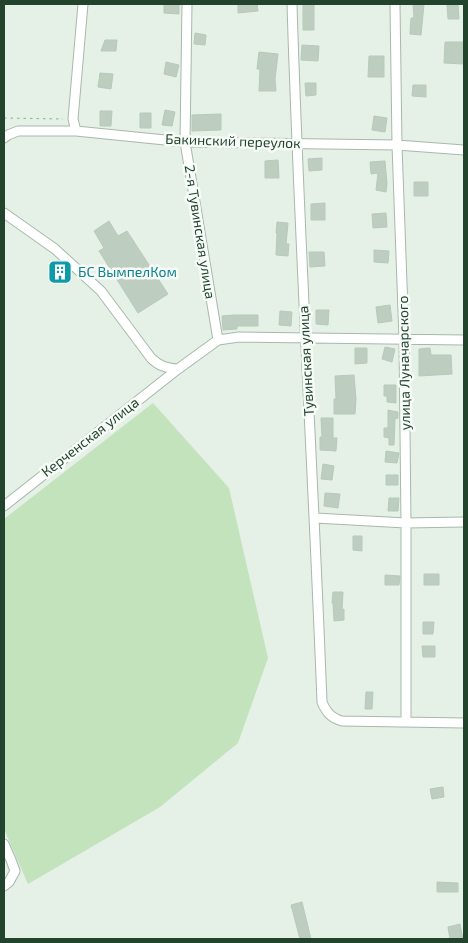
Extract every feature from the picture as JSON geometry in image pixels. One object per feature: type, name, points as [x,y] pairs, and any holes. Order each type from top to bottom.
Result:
[{"type":"street","points":[[76,131],[73,119],[83,4]]},
{"type":"street","name":"2-я Тувинская улица","points":[[188,4],[185,142],[218,340]]},
{"type":"street","name":"Тувинская улица","points":[[292,4],[296,143],[322,702],[325,710],[336,720],[406,722]]},
{"type":"street","name":"улица Луначарского","points":[[395,4],[397,145],[404,339],[406,722]]},
{"type":"street","name":"Бакинский переулок","points":[[4,138],[18,131],[76,131],[185,142],[397,145],[464,150]]},
{"type":"street","points":[[4,213],[55,249],[101,290],[151,358],[167,368],[178,369]]},
{"type":"street","points":[[218,340],[239,337],[464,340]]},
{"type":"street","name":"Керченская улица","points":[[4,506],[178,369],[218,340]]},
{"type":"street","points":[[314,518],[406,523],[464,522]]},
{"type":"street","points":[[406,722],[464,723]]},
{"type":"street","points":[[4,844],[15,871],[9,882],[4,886]]},
{"type":"path","points":[[4,118],[73,119]]},
{"type":"green space","points":[[153,403],[229,488],[268,658],[238,743],[160,807],[28,884],[4,829],[4,519]]},
{"type":"building","points":[[164,4],[179,4],[179,14],[164,13]]},
{"type":"building","points":[[238,4],[257,4],[258,11],[238,13]]},
{"type":"building","points":[[303,4],[314,4],[314,30],[303,30]]},
{"type":"building","points":[[413,4],[424,4],[421,35],[410,34],[411,18],[414,18]]},
{"type":"building","points":[[458,4],[459,19],[448,19],[447,5]]},
{"type":"building","points":[[195,33],[206,35],[205,45],[194,44]]},
{"type":"building","points":[[105,40],[117,40],[116,51],[101,51]]},
{"type":"building","points":[[445,42],[464,42],[464,64],[444,63]]},
{"type":"building","points":[[302,45],[319,46],[318,61],[301,60]]},
{"type":"building","points":[[259,52],[278,54],[275,79],[276,91],[259,91],[260,69],[257,69]]},
{"type":"building","points":[[369,56],[384,56],[384,77],[368,77]]},
{"type":"building","points":[[166,62],[179,65],[176,77],[164,74]]},
{"type":"building","points":[[100,73],[113,74],[111,89],[98,87]]},
{"type":"building","points":[[305,83],[316,83],[316,95],[306,96]]},
{"type":"building","points":[[413,85],[426,85],[426,97],[412,96]]},
{"type":"building","points":[[165,110],[175,112],[172,126],[162,125]]},
{"type":"building","points":[[100,111],[112,111],[111,126],[100,126]]},
{"type":"building","points":[[140,113],[151,113],[151,128],[140,128]]},
{"type":"building","points":[[221,114],[221,130],[192,131],[192,115]]},
{"type":"building","points":[[374,116],[387,118],[385,132],[372,130]]},
{"type":"building","points":[[322,158],[322,170],[309,171],[308,159]]},
{"type":"building","points":[[278,160],[279,178],[265,178],[265,161]]},
{"type":"building","points":[[385,161],[386,192],[376,190],[378,173],[371,174],[370,162]]},
{"type":"building","points":[[414,182],[428,182],[428,196],[414,196]]},
{"type":"building","points":[[325,203],[325,220],[311,220],[311,204]]},
{"type":"building","points":[[386,213],[387,227],[373,228],[372,214]]},
{"type":"building","points":[[109,221],[118,236],[127,231],[168,294],[138,313],[99,251],[104,248],[94,231]]},
{"type":"building","points":[[277,222],[288,223],[286,244],[289,244],[288,256],[276,255]]},
{"type":"building","points":[[374,250],[389,251],[388,263],[374,262]]},
{"type":"building","points":[[309,252],[324,252],[325,266],[310,267]]},
{"type":"building","points":[[390,305],[392,321],[378,323],[376,307]]},
{"type":"building","points":[[316,310],[329,310],[328,325],[316,324]]},
{"type":"building","points":[[280,311],[292,312],[291,326],[279,325]]},
{"type":"building","points":[[258,315],[258,326],[237,326],[237,329],[223,330],[222,316]]},
{"type":"building","points":[[385,347],[395,349],[392,362],[382,359]]},
{"type":"building","points":[[355,348],[367,348],[367,363],[355,364]]},
{"type":"building","points":[[430,348],[431,355],[451,355],[452,374],[419,376],[419,349]]},
{"type":"building","points":[[354,375],[355,414],[334,414],[334,399],[336,399],[335,376]]},
{"type":"building","points":[[384,385],[396,385],[396,403],[387,402],[387,396],[384,396]]},
{"type":"building","points":[[388,410],[398,412],[398,418],[395,419],[394,445],[389,445],[389,438],[384,437],[384,428],[388,428]]},
{"type":"building","points":[[321,418],[333,418],[333,438],[337,438],[336,451],[320,450],[320,437],[322,437]]},
{"type":"building","points":[[386,451],[399,453],[397,463],[385,462]]},
{"type":"building","points":[[323,464],[334,466],[332,480],[321,479]]},
{"type":"building","points":[[386,475],[398,475],[398,485],[386,485]]},
{"type":"building","points":[[325,493],[340,494],[338,508],[324,506]]},
{"type":"building","points":[[389,498],[399,498],[398,511],[388,511]]},
{"type":"building","points":[[353,536],[362,536],[362,551],[353,550]]},
{"type":"building","points":[[424,574],[439,574],[439,585],[424,585]]},
{"type":"building","points":[[385,575],[400,576],[399,585],[385,585]]},
{"type":"building","points":[[333,592],[343,592],[342,610],[344,609],[344,620],[334,621]]},
{"type":"building","points":[[423,622],[434,622],[433,634],[423,634]]},
{"type":"building","points":[[422,646],[435,646],[435,657],[423,657]]},
{"type":"building","points":[[366,692],[373,692],[372,709],[365,709]]},
{"type":"building","points":[[443,787],[444,797],[432,799],[430,789]]},
{"type":"building","points":[[437,882],[458,883],[458,892],[437,892]]},
{"type":"building","points":[[302,902],[311,939],[300,939],[291,905]]},
{"type":"building","points":[[460,924],[463,939],[450,939],[448,927]]},
{"type":"place","name":"БС ВымпелКом","points":[[60,272]]}]
